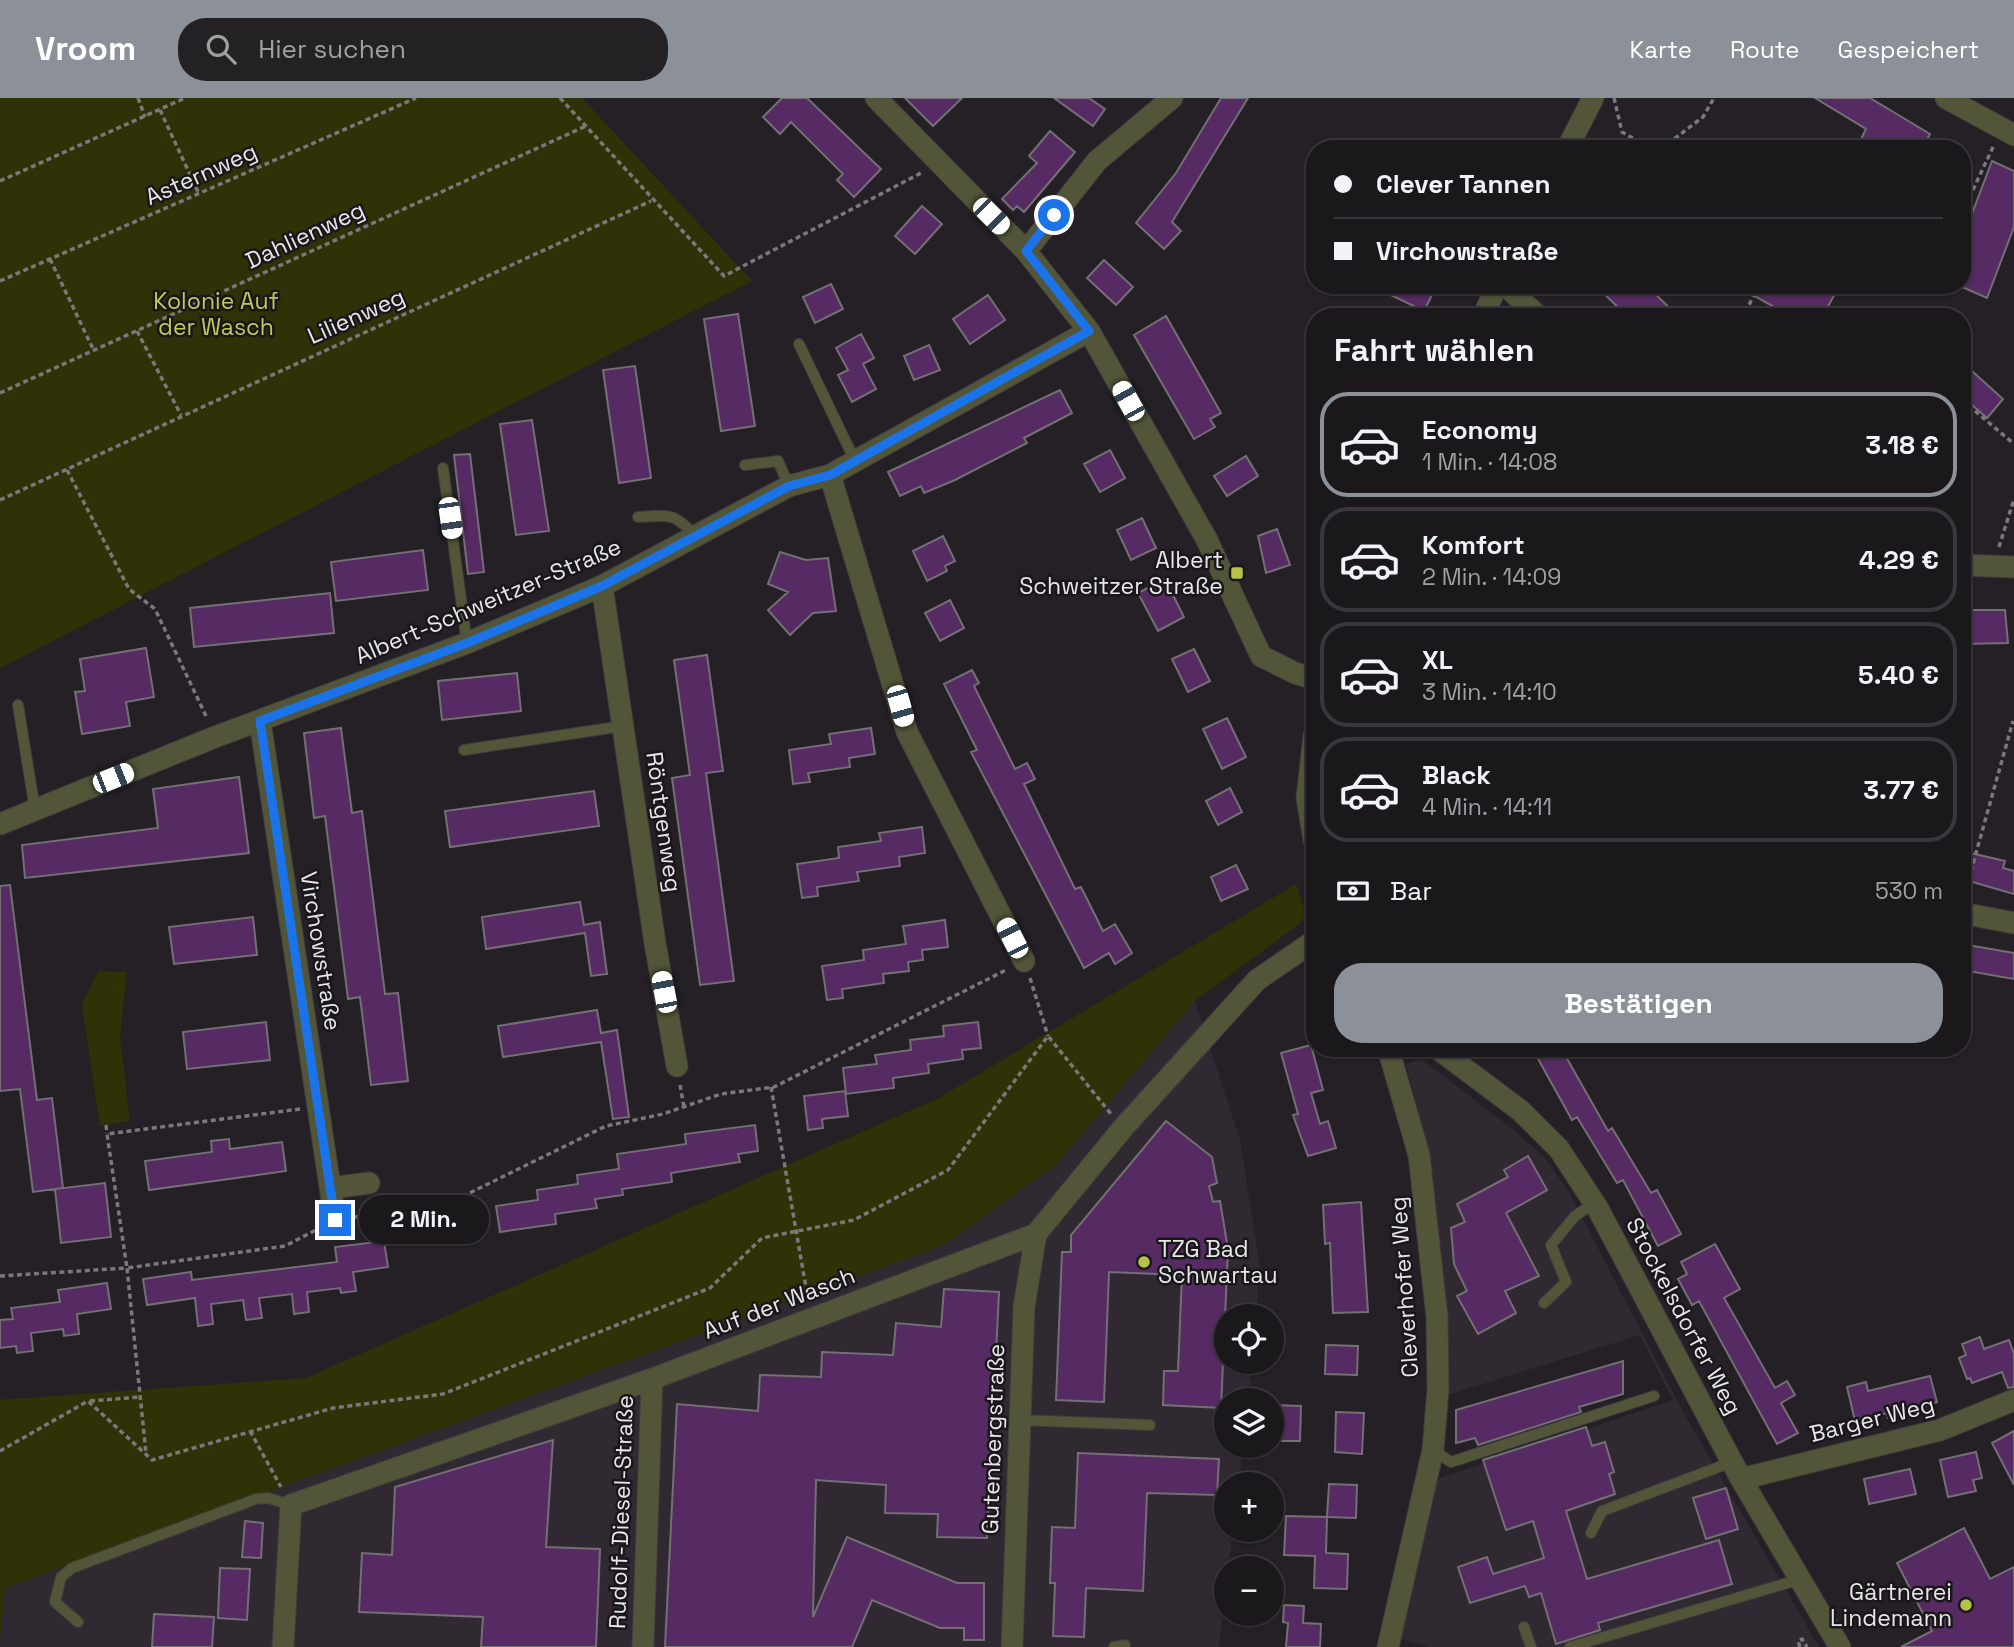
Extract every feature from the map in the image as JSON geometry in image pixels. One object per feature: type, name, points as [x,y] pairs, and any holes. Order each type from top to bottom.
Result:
[{"type":"street","points":[[876,98],[1026,251],[1089,331],[1208,540],[1261,656],[1306,677]]},
{"type":"street","points":[[1026,251],[1097,161],[1172,98]]},
{"type":"street","points":[[1572,140],[1593,98]]},
{"type":"street","points":[[1946,98],[2007,133]]},
{"type":"street","points":[[1515,294],[1529,308]]},
{"type":"street","name":"Albert-Schweitzer-Straße","points":[[0,824],[467,643],[602,586],[789,486],[830,475],[1089,331]]},
{"type":"street","points":[[830,475],[907,732],[1024,961]]},
{"type":"street","points":[[1971,565],[2003,566]]},
{"type":"street","name":"Röntgenweg","points":[[602,586],[655,943],[677,1066]]},
{"type":"street","name":"Virchowstraße","points":[[260,721],[335,1220]]},
{"type":"street","points":[[1971,915],[2014,923]]},
{"type":"street","name":"Auf der Wasch","points":[[291,1505],[652,1379],[1035,1234],[1123,1128],[1257,980],[1306,946]]},
{"type":"street","name":"Cleverhofer Weg","points":[[1388,1647],[1433,1450],[1438,1389],[1437,1317],[1419,1155],[1391,1057]]},
{"type":"street","name":"Stockelsdorfer Weg","points":[[1449,1057],[1521,1111],[1559,1149],[1595,1203],[1736,1470],[1840,1647]]},
{"type":"street","points":[[331,1188],[369,1183]]},
{"type":"street","name":"Gutenbergstraße","points":[[1012,1647],[1024,1307],[1035,1234]]},
{"type":"street","name":"Rudolf-Diesel-Straße","points":[[643,1647],[652,1379]]},
{"type":"street","name":"Barger Weg","points":[[1736,1470],[1940,1430],[2014,1400]]},
{"type":"street","points":[[283,1647],[291,1505]]},
{"type":"lane","points":[[799,344],[855,461]]},
{"type":"lane","points":[[745,465],[778,461],[789,486]]},
{"type":"lane","points":[[443,468],[467,643]]},
{"type":"lane","points":[[638,517],[664,515],[680,519],[695,536]]},
{"type":"lane","points":[[18,705],[36,810]]},
{"type":"lane","points":[[464,750],[623,726]]},
{"type":"lane","points":[[1544,1303],[1566,1282],[1551,1245],[1576,1216],[1595,1203]]},
{"type":"lane","points":[[1433,1450],[1451,1462],[1654,1396]]},
{"type":"lane","points":[[1020,1420],[1150,1424]]},
{"type":"lane","points":[[1591,1533],[1602,1511],[1736,1470]]},
{"type":"lane","points":[[78,1622],[55,1602],[61,1577],[72,1568],[256,1499],[268,1498],[291,1505]]},
{"type":"lane","points":[[1570,1647],[1801,1579]]},
{"type":"lane","points":[[1524,1627],[1531,1647]]},
{"type":"path","points":[[138,98],[145,117]]},
{"type":"path","points":[[0,181],[185,98]]},
{"type":"path","name":"Asternweg","points":[[0,281],[416,98]]},
{"type":"path","points":[[560,98],[651,201],[724,276],[939,163]]},
{"type":"path","points":[[1614,98],[1622,132],[1636,140]]},
{"type":"path","points":[[1673,140],[1703,117],[1714,98]]},
{"type":"path","points":[[160,110],[199,194]]},
{"type":"path","name":"Dahlienweg","points":[[0,393],[586,126]]},
{"type":"path","points":[[1971,198],[2007,133]]},
{"type":"path","name":"Lilienweg","points":[[0,500],[651,201]]},
{"type":"path","points":[[50,259],[94,351]]},
{"type":"path","points":[[137,331],[181,415]]},
{"type":"path","points":[[1971,408],[2014,444]]},
{"type":"path","points":[[67,470],[129,589],[155,609],[202,706]]},
{"type":"path","points":[[2003,566],[2014,499]]},
{"type":"path","points":[[1971,869],[2013,721]]},
{"type":"path","points":[[0,1276],[127,1268],[285,1246],[335,1220],[441,1207],[606,1126],[663,1114],[721,1094],[771,1087],[1024,961],[1048,1036],[1123,1128]]},
{"type":"path","points":[[88,1401],[152,1460],[333,1408],[443,1394],[710,1288],[762,1238],[855,1220],[948,1170],[1048,1036]]},
{"type":"path","points":[[771,1087],[798,1231],[811,1319]]},
{"type":"path","points":[[107,1134],[318,1107]]},
{"type":"path","points":[[106,1125],[127,1268],[146,1454]]},
{"type":"path","points":[[0,1451],[88,1401],[140,1397]]},
{"type":"path","points":[[250,1432],[291,1505]]},
{"type":"path","points":[[1800,1647],[1798,1641],[1802,1639],[1807,1647]]},
{"type":"shaded area","points":[[1195,1001],[1240,1140],[1260,1267],[1257,1304],[1214,1304],[1214,1374],[1251,1374],[1250,1388],[1214,1388],[1214,1458],[1242,1458],[1240,1472],[1214,1472],[1214,1542],[1232,1542],[1230,1556],[1214,1556],[1214,1626],[1222,1626],[1219,1647],[0,1647],[4,1588],[353,1460],[1056,1165]]},
{"type":"shaded area","points":[[1421,1059],[1510,1127],[1545,1158],[1569,1192],[1683,1412],[1819,1647],[1428,1647],[1400,1639],[1437,1479],[1673,1400],[1640,1335],[1444,1396],[1429,1153],[1406,1064]]},
{"type":"green space","name":"Kolonie Auf der Wasch","points":[[0,98],[582,98],[752,281],[0,668]]},
{"type":"green space","points":[[1296,884],[1306,919],[1195,1001],[1056,1165],[944,1245],[5,1588],[0,1642],[0,1400],[306,1378],[939,1098]]},
{"type":"green space","points":[[98,971],[127,972],[120,1037],[130,1121],[100,1126],[82,1005]]},
{"type":"building","points":[[782,98],[807,98],[881,169],[854,197],[837,180],[843,174],[791,122],[780,134],[763,117]]},
{"type":"building","points":[[905,98],[962,98],[933,126]]},
{"type":"building","points":[[1054,98],[1089,98],[1105,109],[1093,126]]},
{"type":"building","points":[[1221,98],[1248,98],[1172,222],[1181,231],[1164,249],[1136,223],[1176,173]]},
{"type":"building","points":[[1815,98],[1870,98],[1930,134],[1927,140],[1863,140],[1866,129]]},
{"type":"building","points":[[1050,131],[1075,152],[1024,212],[1017,206],[1013,210],[1002,199],[1037,163],[1029,156]]},
{"type":"building","points":[[1992,161],[2014,171],[2014,227],[1987,298],[1971,291],[1971,216]]},
{"type":"building","points":[[922,206],[942,224],[915,254],[895,236]]},
{"type":"building","points":[[1104,260],[1133,287],[1116,305],[1087,278]]},
{"type":"building","points":[[831,284],[843,309],[815,323],[803,297]]},
{"type":"building","points":[[1389,294],[1432,294],[1426,308],[1418,308]]},
{"type":"building","points":[[1604,294],[1655,294],[1670,308],[1619,308]]},
{"type":"building","points":[[1751,294],[1835,294],[1827,308],[1776,308]]},
{"type":"building","points":[[988,295],[1005,320],[970,344],[953,319]]},
{"type":"building","points":[[738,314],[755,426],[721,431],[704,319]]},
{"type":"building","points":[[1166,316],[1221,413],[1210,419],[1215,427],[1194,439],[1134,335]]},
{"type":"building","points":[[861,334],[874,358],[863,364],[876,389],[852,402],[838,375],[848,370],[836,348]]},
{"type":"building","points":[[929,345],[940,370],[914,380],[904,356]]},
{"type":"building","points":[[635,366],[651,478],[619,483],[603,370]]},
{"type":"building","points":[[1971,370],[2003,399],[1987,418],[1971,404]]},
{"type":"building","points":[[1060,390],[1072,413],[1024,438],[1027,443],[924,493],[921,486],[900,496],[888,472]]},
{"type":"building","points":[[532,420],[549,531],[516,535],[500,424]]},
{"type":"building","points":[[1110,450],[1125,478],[1100,492],[1084,464]]},
{"type":"building","points":[[470,454],[484,572],[468,574],[454,455]]},
{"type":"building","points":[[1246,456],[1258,476],[1227,496],[1214,476]]},
{"type":"building","points":[[1142,518],[1156,548],[1131,560],[1117,530]]},
{"type":"building","points":[[1277,529],[1290,565],[1266,573],[1258,536]]},
{"type":"building","points":[[943,536],[955,561],[945,566],[947,571],[927,581],[913,551]]},
{"type":"building","points":[[423,550],[428,590],[336,601],[331,562]]},
{"type":"building","points":[[780,552],[806,560],[828,558],[836,611],[813,613],[790,635],[768,610],[788,592],[768,584]]},
{"type":"building","points":[[1165,579],[1184,617],[1158,631],[1138,593]]},
{"type":"building","points":[[330,593],[334,633],[194,647],[190,608]]},
{"type":"building","points":[[950,600],[964,628],[940,641],[925,613]]},
{"type":"building","points":[[1971,610],[2005,610],[2008,643],[1971,644]]},
{"type":"building","points":[[146,648],[154,697],[126,702],[130,726],[82,734],[75,692],[85,691],[80,659]]},
{"type":"building","points":[[1194,649],[1210,681],[1188,692],[1172,659]]},
{"type":"building","points":[[707,655],[723,771],[706,773],[734,981],[700,985],[672,778],[690,775],[674,660]]},
{"type":"building","points":[[972,670],[979,683],[974,686],[1015,769],[1027,763],[1035,779],[1024,784],[1075,889],[1081,887],[1103,931],[1115,924],[1132,953],[1115,964],[1109,953],[1084,968],[971,752],[977,750],[944,684]]},
{"type":"building","points":[[517,673],[521,711],[442,720],[438,681]]},
{"type":"building","points":[[1227,718],[1246,757],[1222,769],[1203,729]]},
{"type":"building","points":[[341,728],[352,813],[362,811],[385,994],[398,993],[408,1081],[371,1085],[360,997],[348,999],[325,816],[314,818],[304,733]]},
{"type":"building","points":[[871,728],[875,754],[849,758],[850,767],[808,773],[810,782],[793,784],[789,750],[831,744],[829,734]]},
{"type":"building","points":[[239,777],[249,853],[25,878],[22,845],[158,828],[153,789]]},
{"type":"building","points":[[1230,788],[1242,812],[1218,825],[1206,801]]},
{"type":"building","points":[[594,791],[599,826],[450,847],[445,811]]},
{"type":"building","points":[[922,827],[925,853],[899,857],[900,866],[857,872],[859,881],[817,887],[818,896],[802,898],[797,864],[839,858],[838,847],[881,841],[879,833]]},
{"type":"building","points":[[1971,853],[2005,861],[2003,868],[2014,871],[2014,894],[1971,882]]},
{"type":"building","points":[[1236,865],[1248,889],[1221,901],[1211,877]]},
{"type":"building","points":[[10,885],[37,1100],[52,1098],[63,1188],[33,1192],[20,1089],[0,1091],[0,886]]},
{"type":"building","points":[[580,902],[584,925],[600,922],[607,974],[591,976],[585,933],[486,949],[482,917]]},
{"type":"building","points":[[253,917],[257,955],[174,964],[169,927]]},
{"type":"building","points":[[945,920],[948,947],[922,950],[923,960],[908,962],[909,971],[883,974],[884,983],[842,989],[843,998],[827,1000],[822,966],[864,960],[863,950],[906,944],[903,926]]},
{"type":"building","points":[[1971,946],[2014,953],[2014,979],[1971,972]]},
{"type":"building","points":[[597,1010],[601,1033],[617,1030],[629,1117],[613,1119],[601,1042],[503,1057],[498,1026]]},
{"type":"building","points":[[266,1022],[270,1060],[187,1069],[183,1032]]},
{"type":"building","points":[[978,1022],[981,1048],[962,1050],[963,1059],[928,1064],[929,1073],[893,1078],[894,1088],[846,1094],[843,1068],[877,1064],[875,1055],[911,1050],[910,1040],[944,1036],[943,1026]]},
{"type":"building","points":[[1306,1046],[1306,1057],[1314,1057],[1323,1090],[1311,1093],[1320,1124],[1328,1121],[1336,1148],[1308,1156],[1293,1115],[1298,1114],[1281,1053]]},
{"type":"building","points":[[1537,1057],[1566,1057],[1608,1131],[1612,1128],[1651,1193],[1657,1190],[1681,1234],[1658,1246],[1623,1180],[1617,1183],[1577,1117],[1572,1120]]},
{"type":"building","points":[[845,1091],[848,1116],[822,1119],[823,1128],[808,1130],[804,1096]]},
{"type":"building","name":"TZG Bad Schwartau","points":[[1166,1121],[1212,1157],[1217,1183],[1209,1186],[1213,1202],[1220,1201],[1228,1249],[1226,1304],[1214,1304],[1214,1374],[1222,1374],[1222,1388],[1214,1388],[1214,1408],[1163,1405],[1164,1371],[1178,1371],[1182,1275],[1109,1272],[1104,1402],[1056,1400],[1062,1252],[1071,1252],[1071,1235]]},
{"type":"building","points":[[755,1125],[758,1151],[738,1154],[740,1162],[671,1173],[672,1182],[622,1189],[623,1195],[595,1199],[597,1208],[555,1214],[556,1224],[500,1232],[496,1206],[538,1200],[537,1190],[578,1184],[577,1175],[619,1169],[617,1154],[686,1144],[685,1134]]},
{"type":"building","points":[[229,1139],[230,1149],[282,1142],[286,1171],[149,1190],[145,1161],[212,1152],[211,1141]]},
{"type":"building","points":[[1528,1156],[1547,1190],[1506,1213],[1539,1276],[1505,1291],[1516,1313],[1478,1334],[1457,1296],[1467,1291],[1454,1264],[1451,1228],[1465,1222],[1457,1204],[1508,1177],[1504,1170]]},
{"type":"building","points":[[105,1183],[111,1237],[61,1243],[55,1189]]},
{"type":"building","points":[[1361,1202],[1368,1312],[1333,1313],[1330,1243],[1325,1244],[1323,1205]]},
{"type":"building","points":[[384,1241],[388,1267],[353,1272],[356,1291],[341,1293],[340,1288],[307,1292],[309,1312],[294,1314],[292,1294],[259,1298],[262,1318],[246,1320],[243,1300],[211,1304],[213,1324],[198,1326],[195,1298],[147,1305],[143,1279],[191,1272],[192,1280],[337,1262],[335,1247]]},
{"type":"building","points":[[1715,1244],[1740,1289],[1724,1298],[1775,1388],[1787,1381],[1795,1395],[1781,1403],[1798,1433],[1777,1444],[1699,1301],[1692,1305],[1678,1279],[1687,1274],[1681,1262]]},
{"type":"building","points":[[107,1283],[111,1309],[77,1314],[79,1334],[64,1336],[63,1329],[31,1333],[33,1351],[17,1353],[16,1346],[0,1348],[0,1320],[13,1319],[11,1308],[60,1302],[58,1290]]},
{"type":"building","points":[[944,1289],[999,1292],[987,1538],[937,1537],[938,1514],[885,1513],[886,1485],[816,1480],[813,1617],[847,1537],[957,1583],[984,1583],[984,1640],[964,1640],[964,1628],[940,1628],[872,1600],[852,1647],[665,1647],[677,1404],[758,1411],[760,1375],[821,1377],[822,1352],[893,1355],[896,1323],[941,1327]]},
{"type":"building","points":[[1980,1337],[1984,1349],[2009,1340],[2014,1354],[2014,1387],[2008,1388],[2002,1372],[1972,1383],[1970,1378],[1967,1379],[1959,1358],[1966,1355],[1962,1344]]},
{"type":"building","points":[[1326,1345],[1358,1346],[1357,1375],[1325,1374]]},
{"type":"building","points":[[1623,1361],[1623,1394],[1579,1407],[1581,1412],[1478,1445],[1475,1438],[1456,1443],[1456,1410]]},
{"type":"building","points":[[1930,1376],[1937,1402],[1888,1418],[1887,1413],[1855,1421],[1847,1387],[1866,1382],[1868,1391]]},
{"type":"building","points":[[1284,1405],[1301,1406],[1300,1441],[1284,1441]]},
{"type":"building","points":[[1336,1412],[1364,1413],[1362,1454],[1335,1452]]},
{"type":"building","points":[[1586,1427],[1592,1446],[1605,1442],[1614,1472],[1609,1474],[1615,1494],[1566,1511],[1587,1579],[1719,1540],[1732,1584],[1598,1623],[1600,1630],[1556,1644],[1541,1593],[1529,1597],[1525,1586],[1470,1603],[1458,1567],[1487,1557],[1493,1574],[1544,1558],[1533,1521],[1506,1530],[1483,1460]]},
{"type":"building","points":[[2014,1431],[2014,1485],[1992,1443]]},
{"type":"building","points":[[553,1440],[546,1547],[600,1549],[596,1647],[481,1647],[483,1617],[359,1612],[362,1553],[392,1555],[395,1487]]},
{"type":"building","points":[[1976,1452],[1982,1478],[1973,1480],[1976,1491],[1948,1497],[1940,1460]]},
{"type":"building","points":[[1078,1453],[1219,1459],[1218,1472],[1214,1472],[1214,1495],[1147,1493],[1143,1591],[1086,1588],[1084,1637],[1053,1636],[1055,1583],[1050,1583],[1052,1527],[1075,1528]]},
{"type":"building","points":[[1910,1469],[1916,1494],[1869,1504],[1864,1479]]},
{"type":"building","points":[[1329,1484],[1357,1485],[1356,1518],[1327,1517]]},
{"type":"building","points":[[1726,1488],[1738,1529],[1706,1539],[1693,1498]]},
{"type":"building","points":[[1286,1516],[1327,1517],[1326,1553],[1348,1554],[1347,1589],[1314,1588],[1315,1556],[1284,1555]]},
{"type":"building","points":[[245,1521],[263,1523],[261,1558],[242,1557]]},
{"type":"building","name":"Gärtnerei Lindemann","points":[[1964,1528],[1990,1579],[2014,1567],[2014,1647],[1901,1647],[1932,1631],[1897,1563]]},
{"type":"building","points":[[220,1568],[250,1569],[247,1620],[218,1618]]},
{"type":"building","points":[[1284,1605],[1304,1606],[1303,1623],[1321,1624],[1320,1647],[1286,1647],[1288,1623],[1284,1622]]},
{"type":"building","points":[[154,1614],[214,1617],[212,1647],[152,1647]]},
{"type":"place","name":"Albert Schweitzer Straße","points":[[1237,573]]},
{"type":"place","name":"TZG Bad Schwartau","points":[[1144,1262]]},
{"type":"place","name":"Gärtnerei Lindemann","points":[[1966,1605]]},
{"type":"route","points":[[335,1220],[260,721],[467,643],[602,586],[789,486],[830,475],[1089,331],[1026,251],[1054,215]]}]
